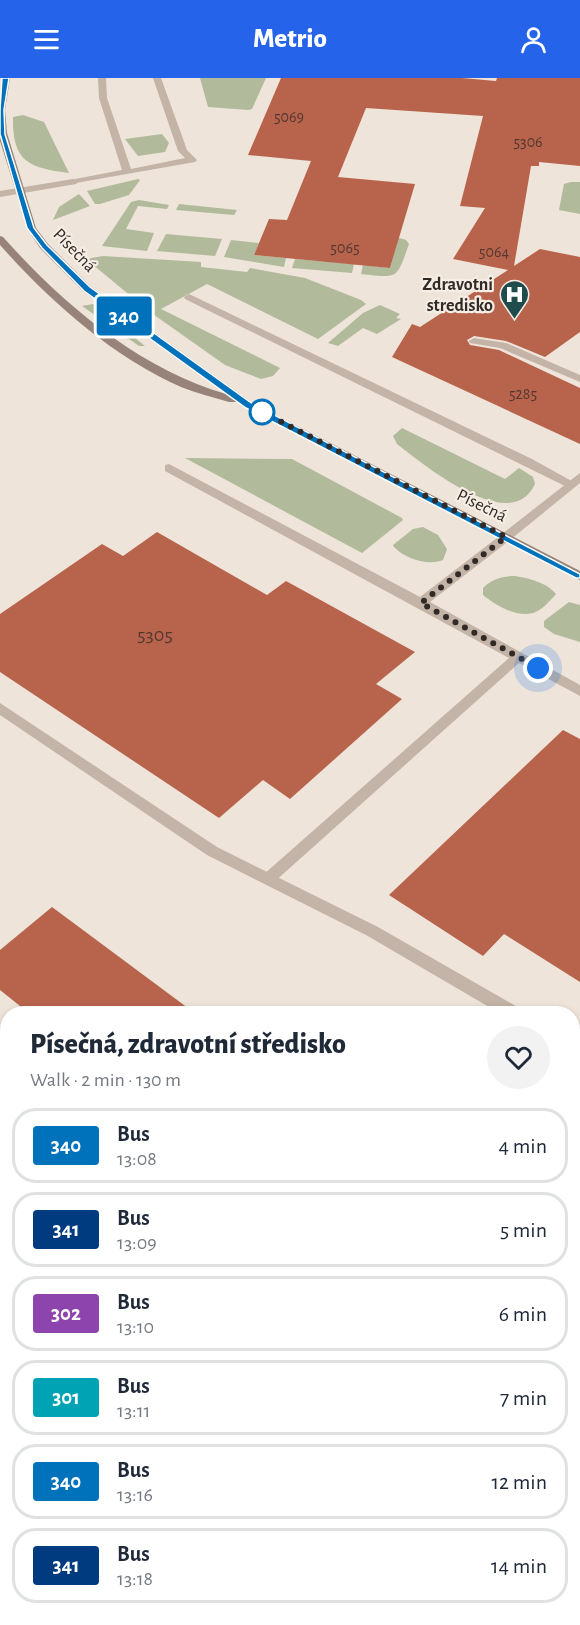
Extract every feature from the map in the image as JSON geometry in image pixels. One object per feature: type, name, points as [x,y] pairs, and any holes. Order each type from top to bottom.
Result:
[{"type":"street","name":"Písečná","points":[[6,78],[1,110],[2,134],[18,192],[31,228],[45,246],[87,289],[250,406]]},
{"type":"street","points":[[102,78],[103,98],[127,171]]},
{"type":"street","points":[[0,194],[192,160],[183,152],[157,78]]},
{"type":"street","name":"Písečná","points":[[0,239],[43,287],[92,328],[181,382],[250,406],[580,576]]},
{"type":"street","points":[[189,297],[528,461],[576,481]]},
{"type":"street","points":[[474,341],[502,345],[580,379]]},
{"type":"street","points":[[169,468],[580,691]]},
{"type":"street","name":"Písečná","points":[[506,537],[576,481]]},
{"type":"street","points":[[421,603],[506,537]]},
{"type":"street","points":[[268,879],[518,657]]},
{"type":"street","points":[[0,708],[212,851],[372,931],[501,1006]]},
{"type":"green space","points":[[200,78],[266,78],[252,109],[248,110],[208,107]]},
{"type":"green space","points":[[23,115],[44,122],[69,173],[33,165],[19,153],[13,132],[13,117]]},
{"type":"green space","points":[[162,134],[169,143],[165,152],[138,156],[125,139]]},
{"type":"green space","points":[[140,180],[129,195],[100,204],[95,204],[87,191]]},
{"type":"green space","points":[[580,182],[580,214],[559,210],[564,184]]},
{"type":"green space","points":[[79,194],[90,206],[53,220],[59,207]]},
{"type":"green space","points":[[139,200],[169,205],[167,209],[138,206],[126,229],[154,233],[147,251],[102,246],[131,202]]},
{"type":"green space","points":[[179,204],[237,210],[234,215],[176,210]]},
{"type":"green space","points":[[166,234],[222,239],[215,256],[157,251]]},
{"type":"green space","points":[[393,236],[406,240],[409,244],[398,270],[389,276],[361,274],[363,265],[390,268],[397,244]]},
{"type":"green space","points":[[231,240],[259,243],[254,255],[286,258],[284,267],[224,257]]},
{"type":"green space","points":[[103,256],[201,262],[201,267],[247,272],[250,268],[305,278],[366,304],[318,339],[207,284],[161,309],[280,368],[273,376],[261,379],[225,365],[150,312],[86,259]]},
{"type":"green space","points":[[295,259],[354,264],[352,273],[292,268]]},
{"type":"green space","points":[[93,304],[145,346],[139,346],[82,306]]},
{"type":"green space","points":[[380,305],[400,314],[396,318],[401,319],[377,334],[363,328],[338,346],[328,343],[363,313]]},
{"type":"green space","points":[[402,428],[505,479],[519,468],[533,477],[535,484],[523,498],[507,503],[488,500],[446,479],[397,444],[393,436]]},
{"type":"green space","points":[[185,458],[292,459],[403,520],[362,553]]},
{"type":"green space","points":[[423,527],[438,535],[447,549],[443,560],[424,562],[404,555],[394,547],[393,545],[413,529]]},
{"type":"green space","points":[[515,576],[543,584],[556,594],[539,610],[527,614],[506,610],[483,595],[483,588],[490,582],[502,577]]},
{"type":"green space","points":[[569,602],[580,605],[580,642],[554,634],[544,627],[544,621]]},
{"type":"building","points":[[281,78],[462,78],[496,81],[497,78],[580,78],[580,166],[539,162],[539,166],[531,166],[514,266],[540,249],[580,257],[580,332],[545,357],[506,341],[474,336],[467,340],[470,345],[499,350],[580,388],[580,444],[392,357],[412,324],[420,327],[508,270],[453,259],[485,208],[460,206],[483,116],[366,108],[338,177],[415,184],[390,268],[254,255],[269,219],[287,220],[311,161],[248,155]]},
{"type":"building","points":[[157,532],[267,595],[286,581],[415,652],[376,684],[402,699],[290,799],[263,780],[219,818],[0,672],[0,614],[102,544],[123,556]]},
{"type":"building","points":[[563,730],[580,739],[580,982],[504,934],[483,956],[389,895]]},
{"type":"building","points":[[52,907],[185,1006],[20,1006],[0,990],[0,950]]},
{"type":"bus line","name":"340","points":[[6,78],[1,110],[2,134],[18,192],[31,228],[45,246],[87,289],[250,406],[580,576]]},
{"type":"place","name":"Zdravotni stredisko","points":[[514,320]]},
{"type":"route","points":[[262,412],[506,537],[421,603],[538,668]]}]
